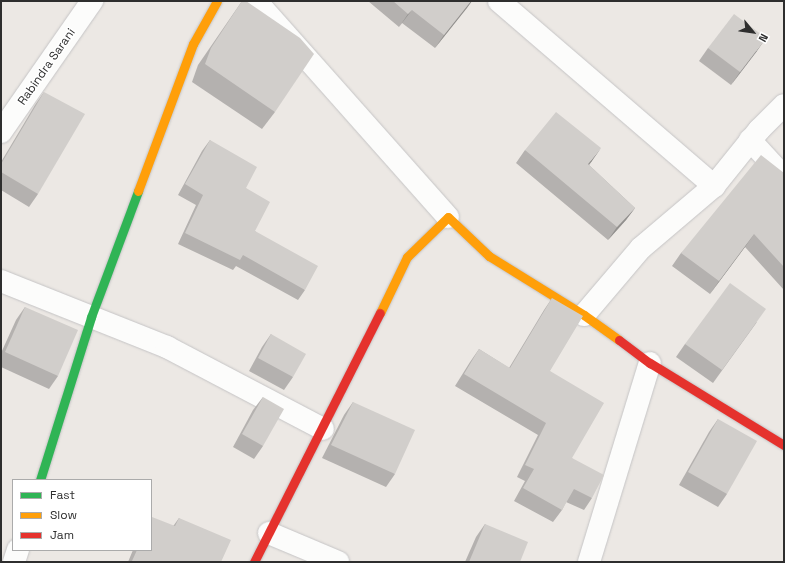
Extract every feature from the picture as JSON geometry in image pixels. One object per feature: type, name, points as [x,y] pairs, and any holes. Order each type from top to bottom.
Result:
[{"type":"street","name":"Rabindra Sarani","points":[[1,132],[92,1]]},
{"type":"street","points":[[40,479],[91,317],[193,44],[217,1]]},
{"type":"street","points":[[256,1],[448,217],[489,256],[584,315],[650,363],[784,445]]},
{"type":"street","points":[[499,1],[714,186]]},
{"type":"street","points":[[584,315],[641,248],[714,186],[750,140],[784,106]]},
{"type":"street","points":[[750,140],[784,176]]},
{"type":"street","points":[[254,562],[323,429],[407,257],[448,217]]},
{"type":"street","points":[[1,281],[167,347],[323,429]]},
{"type":"street","points":[[588,562],[650,363]]},
{"type":"street","points":[[268,533],[338,562]]},
{"type":"street","points":[[14,562],[18,551]]},
{"type":"building","points":[[242,1],[246,1],[300,38],[314,54],[275,112],[205,64],[211,48]]},
{"type":"building","points":[[393,1],[471,1],[444,35],[412,10],[408,14]]},
{"type":"building","points":[[734,14],[766,38],[740,72],[708,48]]},
{"type":"building","points":[[44,92],[85,114],[38,194],[1,172],[1,164]]},
{"type":"building","points":[[556,112],[601,148],[588,164],[635,208],[617,227],[525,150]]},
{"type":"building","points":[[210,140],[257,167],[246,188],[270,202],[255,231],[318,266],[305,290],[243,255],[240,260],[185,233],[203,195],[185,184]]},
{"type":"building","points":[[761,155],[784,173],[784,267],[754,234],[719,281],[681,253]]},
{"type":"building","points":[[730,283],[766,309],[722,370],[685,344]]},
{"type":"building","points":[[552,298],[583,316],[550,371],[604,403],[572,458],[604,475],[592,498],[574,489],[562,510],[523,488],[534,469],[525,465],[546,423],[464,374],[479,349],[510,368]]},
{"type":"building","points":[[25,307],[78,330],[58,376],[5,352]]},
{"type":"building","points":[[271,334],[306,354],[293,377],[258,358]]},
{"type":"building","points":[[263,397],[284,409],[263,446],[242,434]]},
{"type":"building","points":[[353,402],[415,430],[395,474],[331,445]]},
{"type":"building","points":[[718,419],[757,441],[727,494],[688,472]]},
{"type":"building","points":[[152,517],[175,526],[179,518],[231,540],[221,562],[132,561],[137,551],[152,551]]},
{"type":"building","points":[[485,524],[528,542],[520,562],[469,562]]},
{"type":"traffic: fast","points":[[40,479],[91,317],[138,191]]},
{"type":"traffic: slow","points":[[138,191],[193,44],[217,1]]},
{"type":"traffic: slow","points":[[380,313],[407,257],[448,217],[489,256],[584,315],[619,340]]},
{"type":"traffic: jam","points":[[254,562],[380,313]]},
{"type":"traffic: jam","points":[[619,340],[650,363],[784,445]]}]
